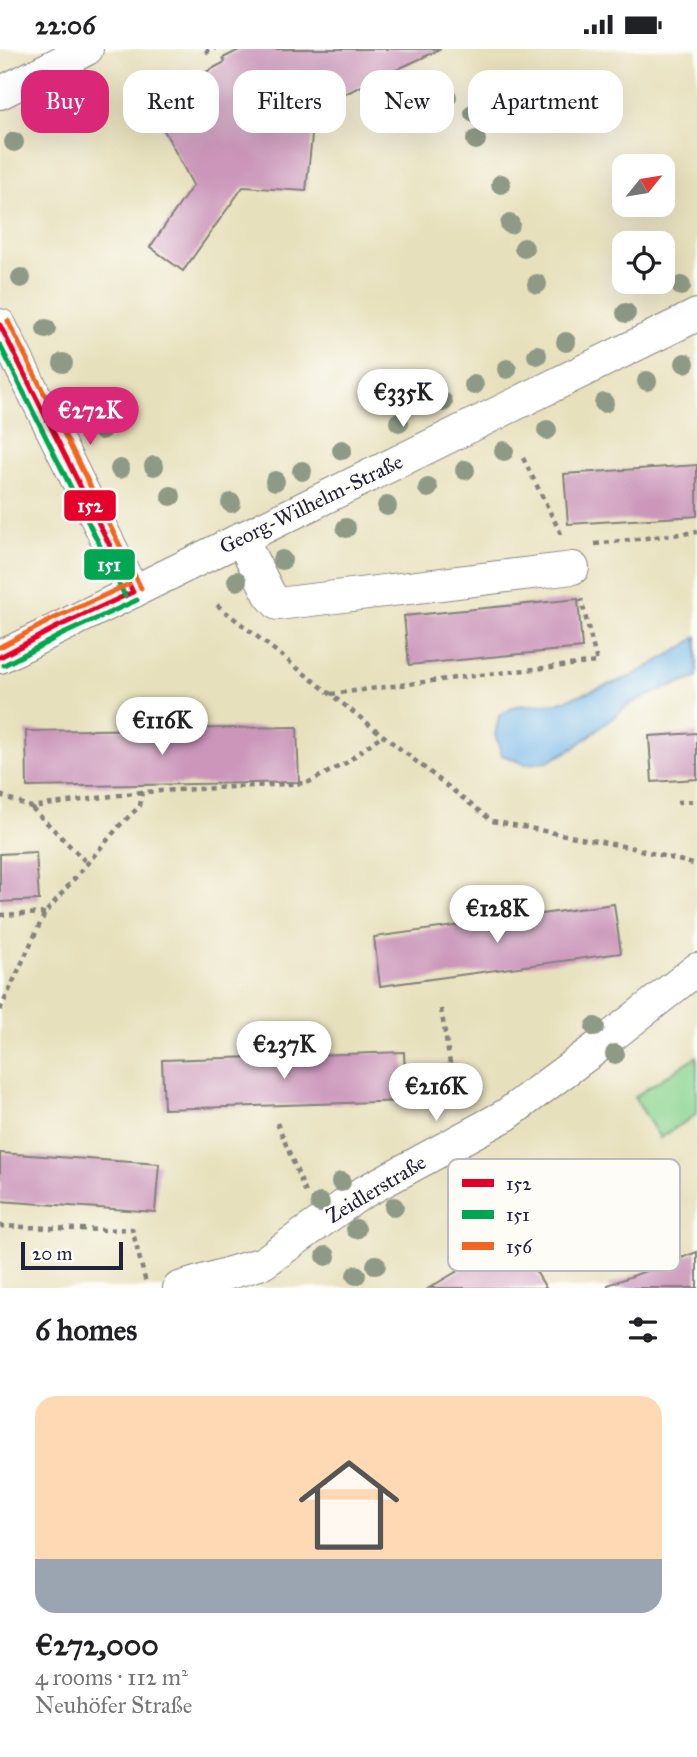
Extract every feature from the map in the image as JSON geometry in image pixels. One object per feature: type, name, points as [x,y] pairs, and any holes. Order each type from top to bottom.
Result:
[{"type":"street","points":[[0,93],[87,49]]},
{"type":"street","name":"Georg-Wilhelm-Straße","points":[[0,657],[697,315]]},
{"type":"street","points":[[0,325],[133,592]]},
{"type":"street","points":[[241,538],[270,595],[278,604],[570,558]]},
{"type":"street","name":"Zeidlerstraße","points":[[179,1288],[263,1263],[360,1195],[506,1115],[697,969]]},
{"type":"path","points":[[206,49],[208,52],[215,49]]},
{"type":"path","points":[[331,694],[597,662],[570,558],[523,458]]},
{"type":"path","points":[[570,558],[697,531]]},
{"type":"path","points":[[217,605],[492,821],[633,848],[697,865]]},
{"type":"path","points":[[32,807],[142,792],[307,783],[346,763],[382,735]]},
{"type":"path","points":[[0,1010],[45,913],[86,863],[140,806],[142,792]]},
{"type":"path","points":[[0,795],[32,807],[86,863]]},
{"type":"path","points":[[677,802],[697,801]]},
{"type":"path","points":[[0,915],[45,913]]},
{"type":"path","points":[[441,1009],[462,1139]]},
{"type":"path","points":[[277,1123],[318,1223]]},
{"type":"path","points":[[0,1226],[132,1229],[148,1288]]},
{"type":"green space","points":[[697,1056],[697,1114],[660,1138],[634,1097]]},
{"type":"water","points":[[697,637],[697,678],[630,704],[574,748],[547,762],[524,764],[502,755],[495,735],[499,716],[516,706],[557,703],[630,677]]},
{"type":"building","points":[[241,49],[441,49],[396,70],[360,70],[360,87],[346,93],[346,70],[233,70],[233,133],[312,133],[306,191],[243,187],[183,271],[150,247],[193,185],[165,133],[219,133],[219,70],[210,70],[225,62],[223,58]]},
{"type":"building","points":[[697,465],[697,516],[568,524],[564,474]]},
{"type":"building","points":[[578,599],[582,648],[409,665],[404,616]]},
{"type":"building","points":[[297,727],[299,782],[27,787],[26,731]]},
{"type":"building","points":[[697,733],[697,779],[652,782],[649,736]]},
{"type":"building","points":[[36,852],[39,900],[0,902],[0,854]]},
{"type":"building","points":[[614,904],[621,953],[380,986],[374,937]]},
{"type":"building","points":[[404,1052],[406,1101],[164,1109],[162,1060]]},
{"type":"building","points":[[0,1153],[159,1164],[155,1212],[0,1201]]},
{"type":"building","points":[[697,1252],[697,1288],[608,1288],[608,1285],[646,1271],[680,1271],[680,1258]]},
{"type":"building","points":[[458,1271],[536,1271],[546,1288],[429,1288]]},
{"type":"transit line","name":"156","points":[[8,321],[141,588]]},
{"type":"transit line","name":"152","points":[[0,325],[133,592]]},
{"type":"transit line","name":"151","points":[[0,345],[125,596]]},
{"type":"transit line","name":"156","points":[[0,647],[129,584]]},
{"type":"transit line","name":"152","points":[[0,657],[133,592]]},
{"type":"transit line","name":"151","points":[[4,665],[137,600]]}]
